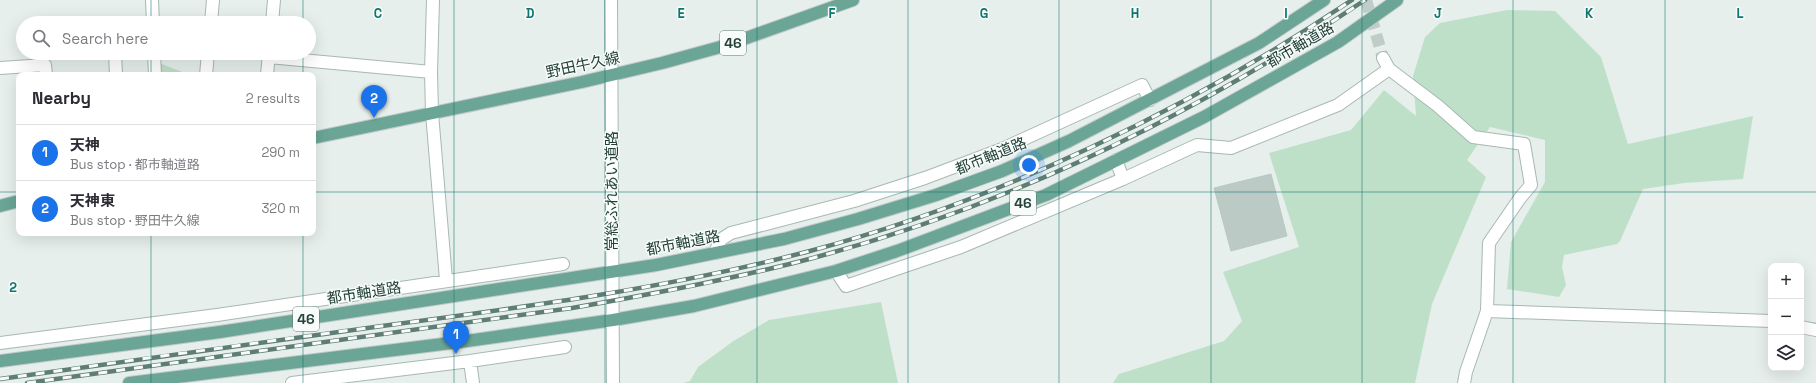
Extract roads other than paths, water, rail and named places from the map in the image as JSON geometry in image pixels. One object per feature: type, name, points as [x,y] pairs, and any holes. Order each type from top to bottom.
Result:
[{"type":"main road","name":"野田牛久線","points":[[316,137],[662,64],[724,46],[852,0]]},
{"type":"main road","name":"都市軸道路","points":[[0,362],[213,333],[656,265],[784,239],[858,219],[936,195],[1022,162],[1070,141],[1259,43],[1324,0]]},
{"type":"main road","name":"都市軸道路","points":[[129,383],[613,320],[694,306],[836,271],[897,252],[1046,195],[1204,117],[1338,42],[1397,0]]},
{"type":"main road","points":[[0,206],[16,202]]},
{"type":"street","points":[[152,0],[153,16]]},
{"type":"street","points":[[212,16],[213,0]]},
{"type":"street","points":[[273,16],[274,0]]},
{"type":"street","points":[[433,0],[431,72],[432,113],[446,280]]},
{"type":"street","name":"常総ふれあい道路","points":[[611,0],[613,383]]},
{"type":"street","points":[[1383,58],[1388,69],[1438,106],[1473,137],[1524,144],[1531,185],[1489,242],[1487,311],[1466,372],[1464,383]]},
{"type":"street","points":[[115,60],[116,72]]},
{"type":"street","points":[[154,60],[155,72]]},
{"type":"street","points":[[206,72],[207,60]]},
{"type":"street","points":[[267,72],[268,60]]},
{"type":"street","points":[[316,60],[431,72]]},
{"type":"street","points":[[0,68],[45,65],[46,72]]},
{"type":"street","points":[[836,271],[846,286],[961,247],[1123,179],[1197,146],[1231,148],[1338,105],[1388,69]]},
{"type":"street","points":[[715,253],[720,240],[731,233],[854,201],[924,178],[1002,149],[1142,85],[1150,100]]},
{"type":"street","points":[[1116,160],[1123,179]]},
{"type":"street","points":[[0,343],[327,299],[479,275],[563,264]]},
{"type":"street","points":[[479,275],[481,291]]},
{"type":"street","points":[[327,299],[328,315]]},
{"type":"street","points":[[1487,311],[1768,321]]},
{"type":"street","points":[[1804,328],[1816,330]]},
{"type":"street","points":[[507,335],[509,355]]},
{"type":"street","points":[[292,383],[470,361],[565,347]]},
{"type":"street","points":[[470,361],[473,383]]},
{"type":"tunnel","points":[[1366,0],[1383,58]]},
{"type":"railway","points":[[0,379],[544,304],[704,276],[810,251],[881,230],[952,206],[1022,178],[1091,147],[1159,114],[1225,78],[1290,40],[1352,0]]},
{"type":"railway","points":[[27,383],[572,308],[693,286],[813,258],[886,236],[959,211],[1030,183],[1100,152],[1168,118],[1236,81],[1301,42],[1365,0]]},
{"type":"place","name":"天神東","points":[[374,118]]},
{"type":"place","name":"天神","points":[[456,354]]}]
